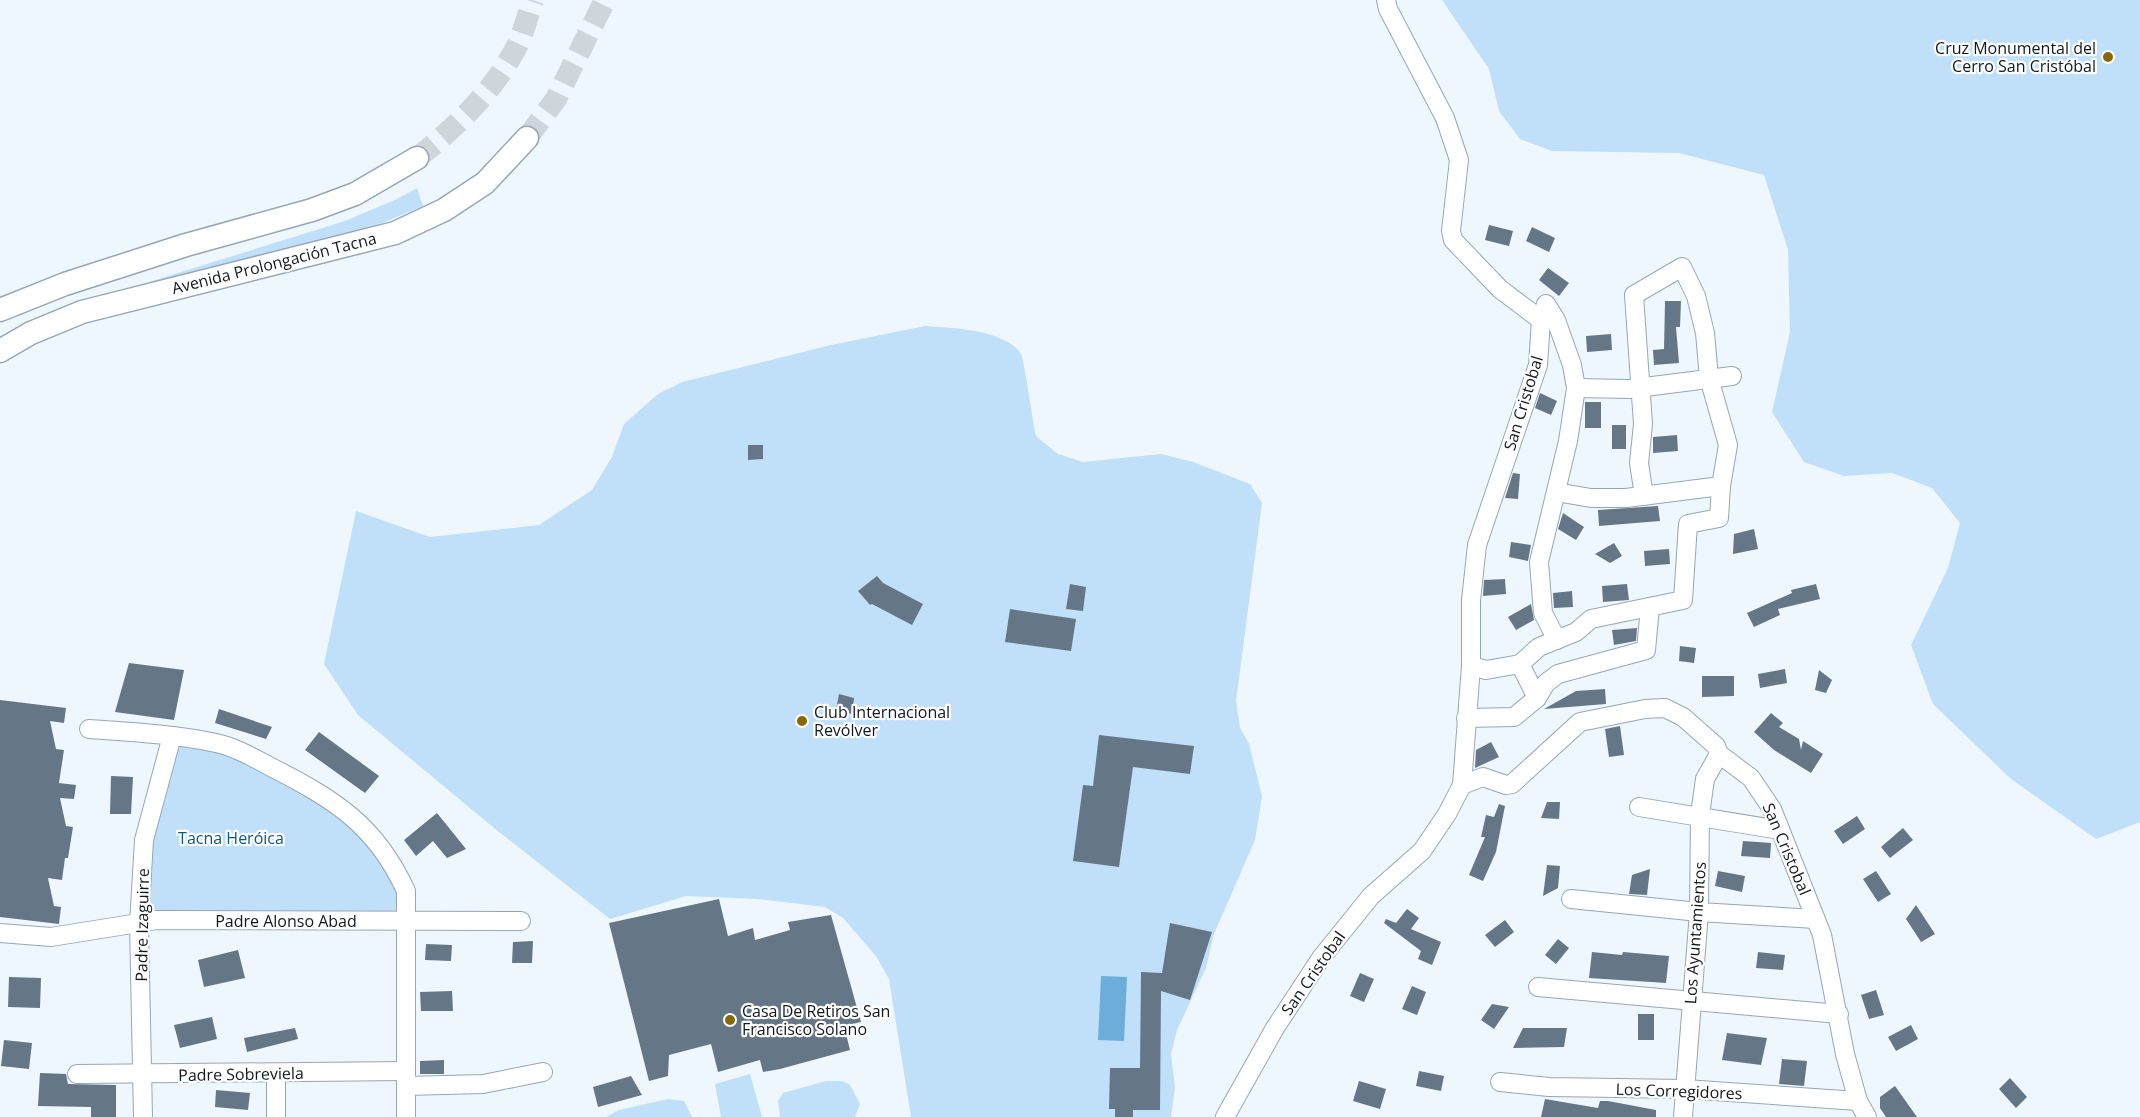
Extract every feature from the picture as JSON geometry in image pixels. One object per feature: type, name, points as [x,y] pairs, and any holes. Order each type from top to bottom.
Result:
[{"type":"main road","name":"Avenida Prolongación Tacna","points":[[0,351],[31,333],[82,312],[395,233],[444,210],[485,183],[527,138]]},
{"type":"main road","points":[[0,310],[65,284],[186,245],[312,210],[355,194],[417,158]]},
{"type":"street","points":[[1386,0],[1445,117],[1459,160],[1451,224],[1454,240],[1500,290],[1541,320],[1546,304],[1556,320],[1572,364],[1576,388],[1568,441],[1539,562],[1543,613],[1557,640]]},
{"type":"street","points":[[1471,666],[1486,670],[1520,664],[1539,647],[1576,632],[1591,619],[1683,600],[1688,524],[1719,518],[1721,486],[1728,445],[1709,378],[1705,333],[1696,296],[1682,267],[1634,295],[1643,424],[1639,463],[1644,496]]},
{"type":"street","name":"San Cristobal","points":[[1225,1117],[1275,1028],[1321,958],[1371,896],[1422,851],[1447,814],[1462,785],[1471,666],[1471,600],[1477,545],[1538,365],[1541,320]]},
{"type":"street","points":[[1576,388],[1641,387],[1732,376]]},
{"type":"street","points":[[1556,492],[1591,498],[1644,496],[1721,486]]},
{"type":"street","points":[[1466,718],[1514,717],[1537,698],[1546,683],[1558,674],[1646,650],[1650,607]]},
{"type":"street","points":[[1520,664],[1537,698]]},
{"type":"street","name":"San Cristobal","points":[[1462,785],[1483,777],[1506,785],[1512,784],[1580,722],[1645,709],[1665,708],[1675,712],[1716,746],[1719,754],[1751,778],[1772,809],[1815,919],[1829,963],[1845,1054],[1858,1101],[1867,1117]]},
{"type":"street","points":[[89,729],[172,736],[219,743],[305,784],[346,811],[374,837],[393,862],[406,891],[404,922],[406,1117]]},
{"type":"street","name":"Padre Izaguirre","points":[[143,1117],[144,1075],[139,924],[144,840],[172,736]]},
{"type":"street","name":"Los Ayuntamientos","points":[[1683,1117],[1699,912],[1700,815],[1705,778],[1719,754]]},
{"type":"street","points":[[1639,807],[1700,815],[1780,830]]},
{"type":"street","points":[[1571,899],[1699,912],[1815,919]]},
{"type":"street","name":"Padre Alonso Abad","points":[[0,933],[51,937],[157,920],[521,921]]},
{"type":"street","points":[[1538,987],[1839,1014]]},
{"type":"street","name":"Padre Sobreviela","points":[[77,1074],[276,1074],[406,1078],[483,1084],[543,1072]]},
{"type":"street","points":[[276,1074],[276,1117]]},
{"type":"street","name":"Los Corregidores","points":[[1500,1082],[1549,1087],[1685,1089],[1858,1101]]},
{"type":"green space","points":[[1442,0],[2140,0],[2140,822],[2096,839],[2011,779],[1933,704],[1911,645],[1948,568],[1960,523],[1932,488],[1892,473],[1844,476],[1804,462],[1772,412],[1790,332],[1788,250],[1764,175],[1679,153],[1552,151],[1520,139],[1499,111],[1489,69]]},
{"type":"green space","points":[[417,188],[423,206],[380,224],[143,290],[136,286],[345,221]]},
{"type":"green space","name":"Club Internacional Revólver","points":[[925,326],[977,331],[1003,339],[1013,346],[1021,354],[1036,436],[1058,454],[1083,462],[1161,454],[1193,462],[1250,484],[1262,503],[1236,701],[1240,728],[1249,744],[1262,796],[1255,840],[1214,934],[1206,968],[1177,1030],[1171,1054],[1175,1087],[1171,1117],[911,1117],[889,979],[876,956],[843,918],[825,907],[757,899],[686,896],[610,919],[494,828],[358,715],[324,664],[356,511],[430,537],[539,525],[592,490],[612,457],[624,424],[658,394],[682,382],[831,345]]},
{"type":"green space","name":"Tacna Heróica","points":[[176,742],[217,749],[235,755],[280,777],[327,807],[365,838],[378,852],[390,873],[401,912],[145,914],[153,839]]},
{"type":"green space","points":[[750,1074],[762,1117],[721,1117],[715,1084]]},
{"type":"green space","points":[[826,1081],[842,1081],[850,1085],[860,1104],[855,1117],[780,1117],[778,1101],[783,1093]]},
{"type":"green space","points":[[668,1099],[684,1101],[692,1117],[606,1117],[619,1110]]},
{"type":"water","points":[[1101,976],[1127,977],[1124,1041],[1098,1040]]},
{"type":"building","points":[[1489,225],[1513,231],[1509,246],[1485,240]]},
{"type":"building","points":[[1532,227],[1555,238],[1549,252],[1526,241]]},
{"type":"building","points":[[1548,268],[1569,283],[1559,296],[1539,280]]},
{"type":"building","points":[[1665,301],[1681,301],[1680,327],[1676,327],[1679,363],[1654,365],[1653,350],[1664,349]]},
{"type":"building","points":[[1611,334],[1612,350],[1587,352],[1586,336]]},
{"type":"building","points":[[1540,393],[1557,401],[1551,415],[1535,408]]},
{"type":"building","points":[[1585,402],[1601,402],[1601,428],[1585,428]]},
{"type":"building","points":[[1612,425],[1626,425],[1626,449],[1612,449]]},
{"type":"building","points":[[1677,435],[1678,451],[1653,453],[1653,437]]},
{"type":"building","points":[[748,445],[763,445],[763,459],[748,460]]},
{"type":"building","points":[[1513,473],[1520,474],[1518,499],[1505,498]]},
{"type":"building","points":[[1658,506],[1660,521],[1599,526],[1598,510]]},
{"type":"building","points":[[1563,513],[1584,527],[1576,540],[1558,529]]},
{"type":"building","points":[[1754,529],[1758,549],[1733,554],[1734,534]]},
{"type":"building","points":[[1511,542],[1531,545],[1528,561],[1509,557]]},
{"type":"building","points":[[1614,543],[1622,556],[1610,563],[1595,554]]},
{"type":"building","points":[[1669,549],[1670,564],[1645,566],[1644,551]]},
{"type":"building","points":[[877,576],[883,583],[923,604],[912,625],[870,605],[858,591]]},
{"type":"building","points":[[1505,579],[1506,594],[1483,596],[1484,580]]},
{"type":"building","points":[[1070,584],[1086,587],[1083,611],[1066,609]]},
{"type":"building","points":[[1627,584],[1629,600],[1603,602],[1602,586]]},
{"type":"building","points":[[1816,584],[1820,599],[1778,609],[1780,615],[1754,627],[1747,613],[1792,593],[1791,590]]},
{"type":"building","points":[[1572,591],[1573,607],[1554,608],[1553,593]]},
{"type":"building","points":[[1531,604],[1534,620],[1516,630],[1508,617]]},
{"type":"building","points":[[1010,609],[1076,619],[1071,651],[1005,642]]},
{"type":"building","points":[[1637,628],[1636,641],[1614,645],[1612,630]]},
{"type":"building","points":[[1680,646],[1696,648],[1694,663],[1679,661]]},
{"type":"building","points":[[129,663],[184,670],[174,720],[115,712]]},
{"type":"building","points":[[1785,669],[1787,683],[1760,688],[1758,674]]},
{"type":"building","points":[[1819,670],[1832,680],[1826,693],[1815,690]]},
{"type":"building","points":[[1702,676],[1734,676],[1734,696],[1702,697]]},
{"type":"building","points":[[1605,689],[1606,704],[1544,709],[1576,691]]},
{"type":"building","points":[[839,694],[854,698],[852,714],[836,710]]},
{"type":"building","points":[[0,700],[66,708],[64,723],[50,721],[56,749],[64,750],[59,783],[76,785],[74,799],[60,798],[66,826],[73,827],[62,880],[48,878],[54,906],[61,907],[59,924],[0,917]]},
{"type":"building","points":[[219,709],[272,727],[266,739],[215,723]]},
{"type":"building","points":[[1771,713],[1783,723],[1779,727],[1799,739],[1801,750],[1803,741],[1823,754],[1811,773],[1774,750],[1754,732]]},
{"type":"building","points":[[1620,726],[1624,755],[1609,757],[1605,729]]},
{"type":"building","points":[[319,732],[379,776],[365,793],[305,750]]},
{"type":"building","points":[[1099,735],[1194,746],[1190,774],[1133,767],[1119,867],[1073,861],[1083,785],[1093,786]]},
{"type":"building","points":[[1491,742],[1499,757],[1475,768],[1476,750]]},
{"type":"building","points":[[111,776],[133,777],[131,814],[110,814]]},
{"type":"building","points":[[1547,802],[1560,802],[1559,819],[1541,818]]},
{"type":"building","points":[[1499,804],[1505,806],[1496,852],[1483,881],[1469,875],[1485,837],[1481,837],[1486,815],[1494,817]]},
{"type":"building","points":[[437,813],[466,849],[447,858],[433,841],[416,856],[404,840]]},
{"type":"building","points":[[1857,816],[1865,829],[1843,844],[1834,831]]},
{"type":"building","points":[[1903,828],[1913,840],[1890,858],[1881,847]]},
{"type":"building","points":[[1743,841],[1771,843],[1770,858],[1741,856]]},
{"type":"building","points":[[1547,865],[1560,866],[1558,888],[1543,896]]},
{"type":"building","points":[[1650,869],[1647,895],[1629,894],[1632,875]]},
{"type":"building","points":[[1718,871],[1745,876],[1742,892],[1715,886]]},
{"type":"building","points":[[1876,871],[1891,894],[1878,902],[1863,879]]},
{"type":"building","points":[[719,899],[728,936],[753,928],[755,940],[790,930],[788,922],[831,915],[861,1022],[844,1026],[850,1050],[763,1072],[760,1060],[718,1072],[711,1044],[669,1055],[668,1076],[649,1081],[609,923]]},
{"type":"building","points":[[1916,905],[1935,934],[1921,942],[1906,919]]},
{"type":"building","points":[[1407,909],[1419,918],[1411,929],[1441,942],[1432,965],[1418,959],[1421,951],[1384,923],[1386,919],[1396,923]]},
{"type":"building","points":[[1505,920],[1514,932],[1495,947],[1485,935]]},
{"type":"building","points":[[1170,923],[1212,932],[1190,1000],[1161,991],[1160,1110],[1133,1110],[1133,1117],[1115,1117],[1115,1109],[1109,1109],[1110,1068],[1140,1068],[1141,972],[1162,973]]},
{"type":"building","points":[[1558,939],[1569,948],[1556,964],[1545,955]]},
{"type":"building","points":[[533,941],[532,963],[512,963],[513,942]]},
{"type":"building","points":[[426,944],[452,945],[451,961],[425,960]]},
{"type":"building","points":[[238,950],[245,978],[204,987],[198,960]]},
{"type":"building","points":[[1592,952],[1669,956],[1666,983],[1589,978]]},
{"type":"building","points":[[1758,952],[1785,955],[1783,970],[1756,968]]},
{"type":"building","points":[[1360,973],[1374,979],[1364,1002],[1350,996]]},
{"type":"building","points":[[9,977],[41,978],[40,1008],[8,1007]]},
{"type":"building","points":[[1412,986],[1426,992],[1417,1015],[1402,1009]]},
{"type":"building","points":[[1876,990],[1884,1015],[1869,1019],[1861,995]]},
{"type":"building","points":[[452,991],[453,1011],[421,1011],[420,992]]},
{"type":"building","points":[[1492,1004],[1509,1007],[1494,1029],[1481,1020]]},
{"type":"building","points":[[1638,1014],[1654,1014],[1654,1040],[1638,1040]]},
{"type":"building","points":[[212,1017],[217,1039],[180,1048],[174,1025]]},
{"type":"building","points":[[1911,1025],[1918,1039],[1896,1051],[1888,1037]]},
{"type":"building","points":[[295,1028],[298,1039],[247,1052],[244,1038]]},
{"type":"building","points":[[1523,1028],[1567,1028],[1564,1047],[1513,1048]]},
{"type":"building","points":[[1727,1033],[1767,1038],[1761,1065],[1722,1060]]},
{"type":"building","points":[[4,1040],[32,1043],[29,1069],[1,1066]]},
{"type":"building","points":[[1782,1059],[1807,1061],[1804,1086],[1779,1084]]},
{"type":"building","points":[[444,1060],[444,1074],[420,1074],[420,1061]]},
{"type":"building","points":[[1419,1071],[1444,1076],[1441,1091],[1416,1086]]},
{"type":"building","points":[[40,1073],[66,1074],[68,1084],[116,1085],[116,1117],[91,1117],[91,1107],[38,1106]]},
{"type":"building","points":[[631,1076],[642,1095],[598,1107],[593,1087]]},
{"type":"building","points":[[2010,1078],[2027,1097],[2016,1108],[1999,1089]]},
{"type":"building","points":[[1359,1081],[1386,1089],[1380,1109],[1353,1101]]},
{"type":"building","points":[[1895,1086],[1917,1117],[1886,1117],[1880,1108],[1880,1097]]},
{"type":"building","points":[[216,1090],[250,1093],[248,1110],[215,1107]]},
{"type":"building","points":[[1545,1099],[1598,1108],[1600,1101],[1608,1101],[1656,1110],[1656,1117],[1541,1117]]},
{"type":"tunnel","points":[[417,158],[474,107],[498,77],[518,44],[533,0]]},
{"type":"tunnel","points":[[527,138],[556,99],[605,0]]},
{"type":"place","name":"Cruz Monumental del Cerro San Cristóbal","points":[[2108,57]]},
{"type":"place","name":"Club Internacional Revólver","points":[[802,721]]},
{"type":"place","name":"Casa De Retiros San Francisco Solano","points":[[730,1020]]}]
